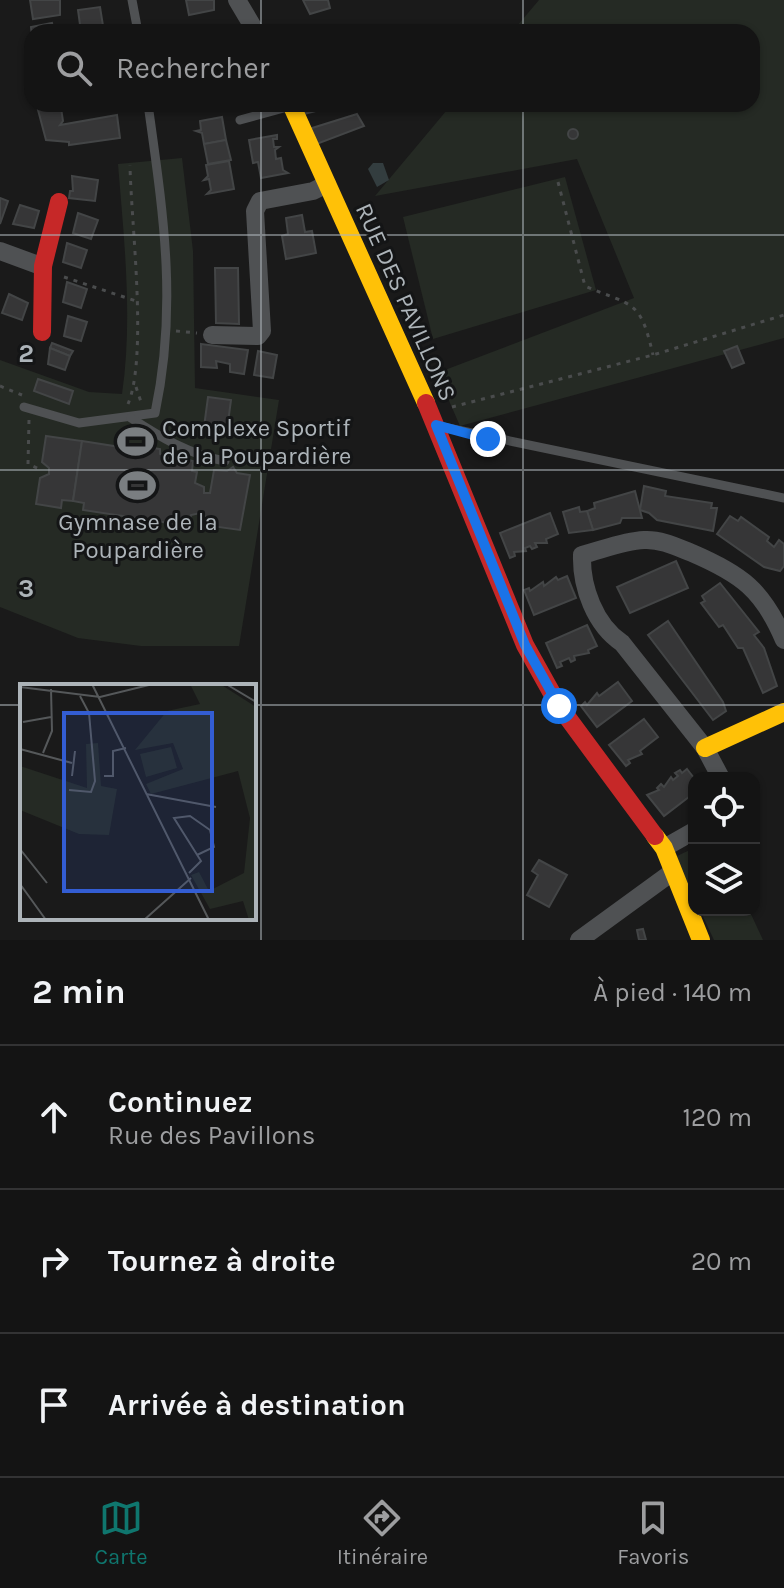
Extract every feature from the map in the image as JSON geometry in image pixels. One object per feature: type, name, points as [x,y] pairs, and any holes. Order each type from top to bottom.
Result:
[{"type":"street","points":[[237,0],[251,24]]},
{"type":"street","name":"RUE DES PAVILLONS","points":[[294,112],[433,419],[525,645],[559,706],[664,848],[671,873],[701,940]]},
{"type":"street","points":[[212,335],[258,336],[262,331],[255,211],[260,201],[313,191],[327,184]]},
{"type":"street","points":[[42,332],[41,266],[45,242],[59,202]]},
{"type":"street","points":[[0,251],[41,266]]},
{"type":"street","points":[[718,772],[705,748],[622,643],[609,635],[590,600],[581,571],[582,555],[645,540],[683,550],[726,568],[749,583],[774,616],[784,640]]},
{"type":"street","points":[[705,748],[784,712]]},
{"type":"street","points":[[664,848],[688,834]]},
{"type":"street","points":[[579,940],[671,873]]},
{"type":"lane","points":[[132,0],[136,24]]},
{"type":"lane","points":[[27,408],[79,423],[155,413],[169,330],[166,239],[149,112]]},
{"type":"lane","points":[[240,120],[267,112]]},
{"type":"lane","points":[[127,418],[174,443],[206,457],[225,461]]},
{"type":"lane","points":[[433,419],[784,498]]},
{"type":"path","points":[[127,418],[136,386],[130,165]]},
{"type":"path","points":[[558,182],[585,286],[629,301],[646,322],[653,355]]},
{"type":"path","points":[[41,266],[136,301]]},
{"type":"path","points":[[433,419],[784,315]]},
{"type":"path","points":[[169,330],[212,335]]},
{"type":"path","points":[[0,386],[27,398],[25,455],[28,464],[39,469]]},
{"type":"shaded area","points":[[539,0],[784,0],[784,338],[460,426],[437,373],[634,298],[577,159],[375,196],[445,112],[760,112],[760,24],[519,24]]},
{"type":"shaded area","name":"Complexe Sportif de la Poupardière","points":[[182,158],[193,251],[195,388],[279,400],[239,646],[141,646],[78,638],[0,607],[0,360],[89,392],[122,394],[127,308],[118,164]]},
{"type":"shaded area","points":[[373,163],[383,163],[389,180],[377,187],[368,169]]},
{"type":"shaded area","points":[[565,177],[596,290],[433,339],[403,217]]},
{"type":"shaded area","points":[[688,851],[688,884],[675,857]]},
{"type":"shaded area","points":[[703,916],[752,916],[763,940],[714,940]]},
{"type":"building","points":[[30,0],[60,0],[60,15],[33,19]]},
{"type":"building","points":[[186,0],[214,0],[214,10],[189,15]]},
{"type":"building","points":[[303,0],[328,0],[330,8],[310,14]]},
{"type":"building","points":[[100,7],[103,24],[80,24],[78,10]]},
{"type":"building","points":[[39,112],[62,112],[63,121],[60,125],[117,115],[120,138],[69,145],[69,142],[46,140]]},
{"type":"building","points":[[357,114],[364,126],[314,145],[309,129]]},
{"type":"building","points":[[222,117],[226,140],[204,144],[202,133],[196,131],[201,130],[200,121]]},
{"type":"building","points":[[573,129],[578,134],[573,139],[568,134]]},
{"type":"building","points":[[277,135],[277,139],[273,139],[274,147],[279,147],[275,150],[276,159],[281,158],[283,170],[288,173],[261,178],[258,162],[253,163],[249,140]]},
{"type":"building","points":[[226,140],[231,160],[208,164],[204,144]]},
{"type":"building","points":[[229,161],[234,189],[207,194],[211,190],[209,179],[204,180],[208,176],[206,165]]},
{"type":"building","points":[[72,176],[98,180],[95,201],[69,198],[70,191],[73,191]]},
{"type":"building","points":[[0,198],[8,201],[0,224]]},
{"type":"building","points":[[20,205],[39,211],[34,228],[13,224]]},
{"type":"building","points":[[78,213],[98,220],[91,239],[73,233]]},
{"type":"building","points":[[302,215],[305,232],[312,231],[316,253],[286,259],[282,236],[288,234],[286,218]]},
{"type":"building","points":[[67,243],[87,250],[81,268],[63,262]]},
{"type":"building","points":[[215,268],[238,268],[239,324],[216,323]]},
{"type":"building","points":[[67,282],[87,289],[81,308],[63,302]]},
{"type":"building","points":[[9,294],[28,303],[22,320],[2,313]]},
{"type":"building","points":[[68,316],[87,322],[81,341],[64,336]]},
{"type":"building","points":[[52,343],[73,351],[70,356],[50,348]]},
{"type":"building","points":[[201,344],[248,350],[244,374],[230,372],[230,364],[216,361],[217,368],[201,367]]},
{"type":"building","points":[[737,346],[744,363],[732,368],[724,351]]},
{"type":"building","points":[[50,348],[70,356],[65,370],[48,364]]},
{"type":"building","points":[[258,351],[277,355],[273,378],[254,375]]},
{"type":"building","points":[[38,379],[73,391],[69,404],[34,391]]},
{"type":"building","points":[[208,397],[231,400],[227,430],[204,427]]},
{"type":"building","points":[[46,436],[82,441],[73,501],[62,500],[61,508],[36,504],[40,478],[49,474],[49,468],[42,462]]},
{"type":"building","name":"Gymnase de la Poupardière","points":[[82,441],[146,451],[147,447],[160,449],[160,454],[193,461],[192,471],[197,472],[195,483],[204,487],[204,493],[210,493],[214,470],[227,471],[233,467],[237,473],[250,475],[240,530],[204,525],[206,517],[200,513],[191,515],[189,526],[83,510],[84,503],[73,501]]},
{"type":"building","points":[[644,486],[666,491],[665,496],[712,503],[711,508],[717,508],[713,531],[657,520],[640,510]]},
{"type":"building","points":[[635,491],[642,518],[622,518],[620,523],[593,530],[587,511],[595,508],[594,503]]},
{"type":"building","points":[[579,507],[580,512],[587,511],[593,530],[569,533],[563,512]]},
{"type":"building","points":[[550,513],[558,534],[546,539],[547,543],[535,543],[537,547],[532,549],[530,546],[525,548],[526,551],[514,552],[515,556],[510,558],[500,533]]},
{"type":"building","points":[[730,516],[738,521],[741,517],[769,537],[767,541],[774,547],[779,540],[784,544],[784,566],[780,571],[764,567],[717,534]]},
{"type":"building","points":[[676,561],[688,588],[630,613],[617,587]]},
{"type":"building","points":[[567,576],[576,598],[534,615],[524,590],[529,588],[530,591],[543,582],[544,586],[556,577],[558,580]]},
{"type":"building","points":[[720,583],[759,632],[754,635],[764,648],[777,686],[763,693],[743,648],[738,648],[723,625],[719,627],[701,603],[705,601],[702,596]]},
{"type":"building","points":[[668,621],[723,702],[726,711],[713,720],[648,635]]},
{"type":"building","points":[[587,625],[597,646],[588,650],[589,653],[574,656],[575,660],[571,662],[569,658],[560,662],[562,666],[557,668],[546,643]]},
{"type":"building","points":[[618,682],[632,701],[597,727],[581,706],[585,702],[587,705],[597,693],[599,696]]},
{"type":"building","points":[[644,719],[658,737],[640,751],[642,754],[628,760],[630,763],[626,766],[609,745]]},
{"type":"building","points":[[687,769],[689,772],[688,798],[664,816],[647,795],[659,790],[657,788],[661,784],[664,787],[671,777],[673,780],[678,776],[675,773],[680,770],[682,773]]},
{"type":"building","points":[[539,860],[567,875],[549,907],[527,895],[538,875],[532,871]]},
{"type":"building","points":[[643,929],[646,940],[639,940],[637,930]]},
{"type":"traffic: slow","points":[[295,112],[426,403]]},
{"type":"traffic: slow","points":[[705,748],[784,712]]},
{"type":"traffic: slow","points":[[655,836],[664,848],[701,940]]},
{"type":"traffic: jam","points":[[42,332],[43,266],[59,202]]},
{"type":"traffic: jam","points":[[426,403],[525,645],[559,706],[655,836]]},
{"type":"place","name":"Complexe Sportif de la Poupardière","points":[[136,442]]},
{"type":"place","name":"Gymnase de la Poupardière","points":[[138,485]]},
{"type":"route","points":[[488,439],[436,425],[525,645],[559,706]]}]
